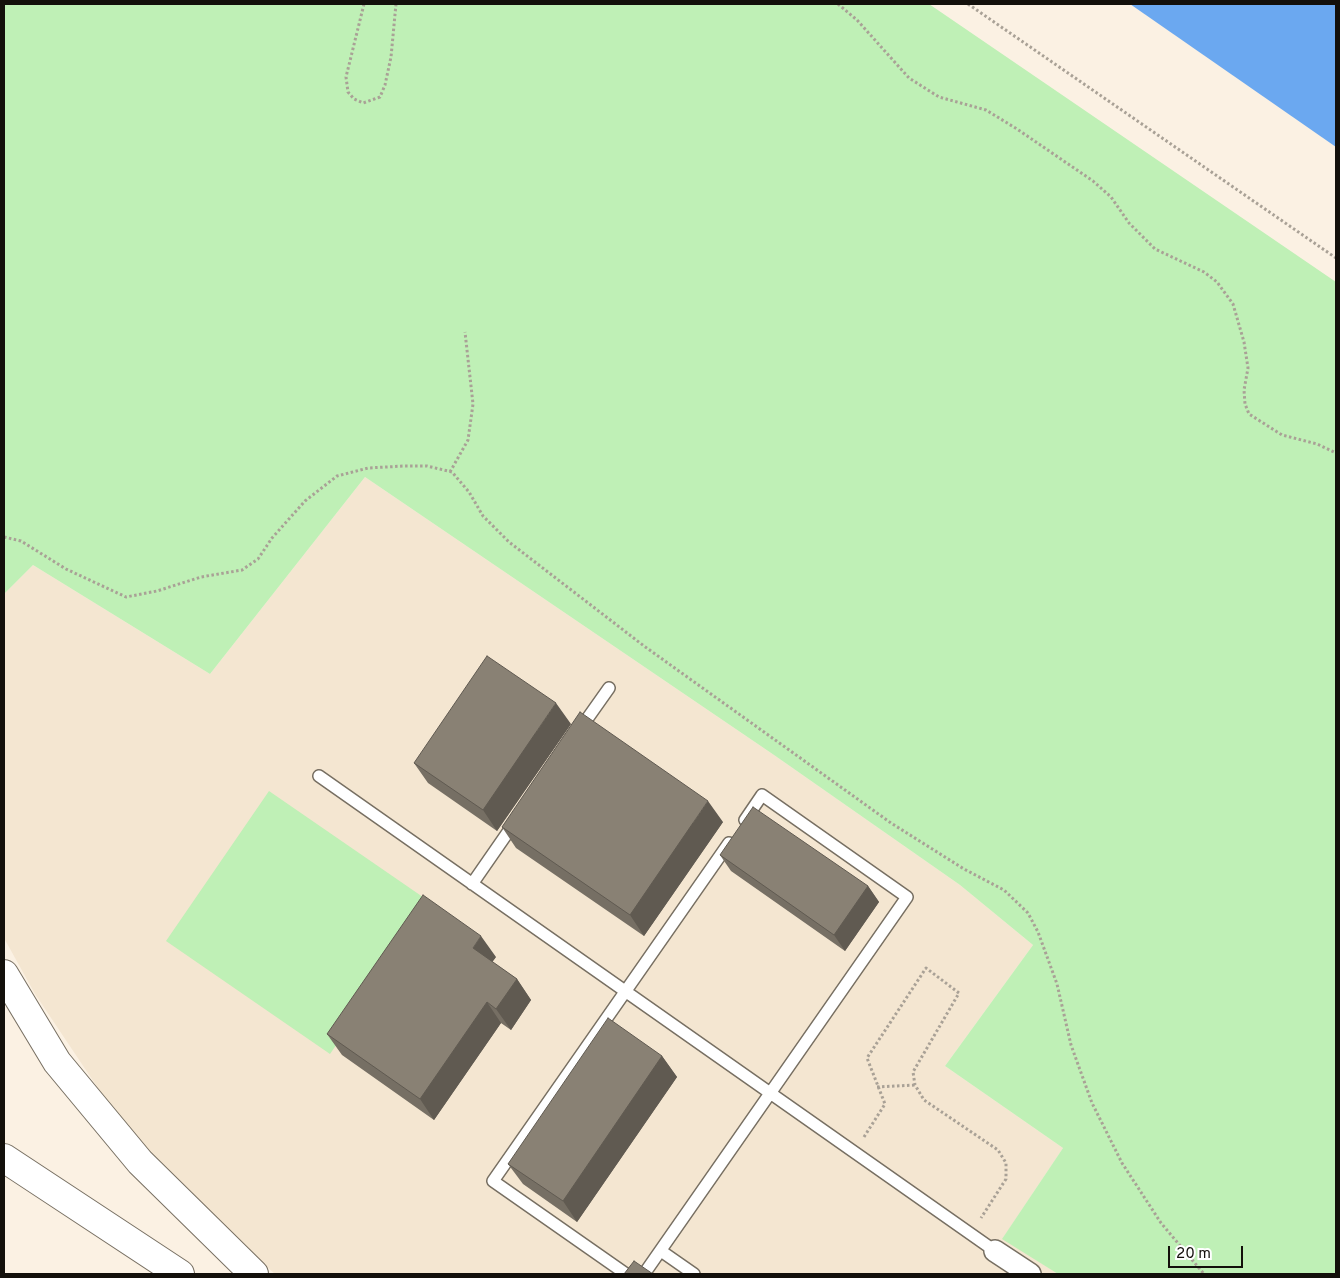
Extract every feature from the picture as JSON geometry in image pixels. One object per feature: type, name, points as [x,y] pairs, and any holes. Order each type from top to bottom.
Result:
[{"type":"main road","points":[[4,974],[57,1062],[140,1162],[254,1274]]},
{"type":"main road","points":[[4,1158],[180,1274]]},
{"type":"street","points":[[994,1251],[1030,1274]]},
{"type":"lane","points":[[574,737],[609,688]]},
{"type":"lane","points":[[319,776],[994,1251]]},
{"type":"lane","points":[[626,1274],[493,1181],[762,795],[907,897],[644,1274]]},
{"type":"lane","points":[[472,884],[523,810]]},
{"type":"lane","points":[[660,1251],[694,1274]]},
{"type":"path","points":[[364,4],[346,78],[348,92],[354,100],[363,103],[380,97],[385,86],[391,57],[396,4]]},
{"type":"path","points":[[838,4],[857,20],[909,78],[939,97],[986,110],[1017,129],[1061,161],[1093,181],[1111,198],[1129,223],[1155,248],[1204,272],[1217,282],[1233,304],[1244,342],[1248,368],[1244,390],[1245,404],[1249,414],[1282,435],[1317,444],[1336,453]]},
{"type":"path","points":[[968,4],[1336,258]]},
{"type":"path","points":[[450,472],[468,440],[473,404],[465,332]]},
{"type":"path","points":[[4,537],[21,541],[66,569],[126,597],[157,591],[201,577],[242,570],[258,559],[272,538],[305,501],[337,476],[368,468],[404,466],[427,466],[450,472],[469,492],[482,516],[509,542],[629,634],[890,823],[964,869],[1004,890],[1028,913],[1038,932],[1057,984],[1071,1044],[1092,1103],[1127,1171],[1161,1223],[1204,1274]]},
{"type":"path","points":[[854,1152],[885,1104],[867,1058],[926,968],[959,994],[913,1072],[915,1085],[924,1100],[998,1150],[1006,1163],[1006,1179],[970,1234]]},
{"type":"path","points":[[877,1087],[915,1085]]},
{"type":"shaded area","points":[[365,477],[774,755],[960,885],[1033,945],[945,1066],[1063,1148],[1003,1238],[1058,1274],[275,1274],[200,1208],[114,1112],[35,994],[4,938],[4,594],[33,565],[210,674]]},
{"type":"green space","points":[[4,4],[929,4],[1336,282],[1336,1274],[1058,1274],[1002,1239],[1063,1148],[945,1066],[1033,945],[960,885],[774,755],[365,477],[210,674],[33,565],[4,594]]},
{"type":"green space","points":[[269,791],[433,904],[330,1054],[166,941]]},
{"type":"water","points":[[1130,4],[1336,4],[1336,147]]},
{"type":"building","points":[[487,656],[556,703],[483,810],[414,763]]},
{"type":"building","points":[[580,712],[708,801],[630,915],[502,827]]},
{"type":"building","points":[[753,807],[868,886],[834,935],[720,855]]},
{"type":"building","points":[[423,895],[481,936],[473,948],[517,979],[496,1009],[487,1002],[420,1099],[327,1034]]},
{"type":"building","points":[[608,1018],[662,1056],[563,1201],[508,1164]]},
{"type":"building","points":[[634,1261],[653,1274],[624,1274]]}]
